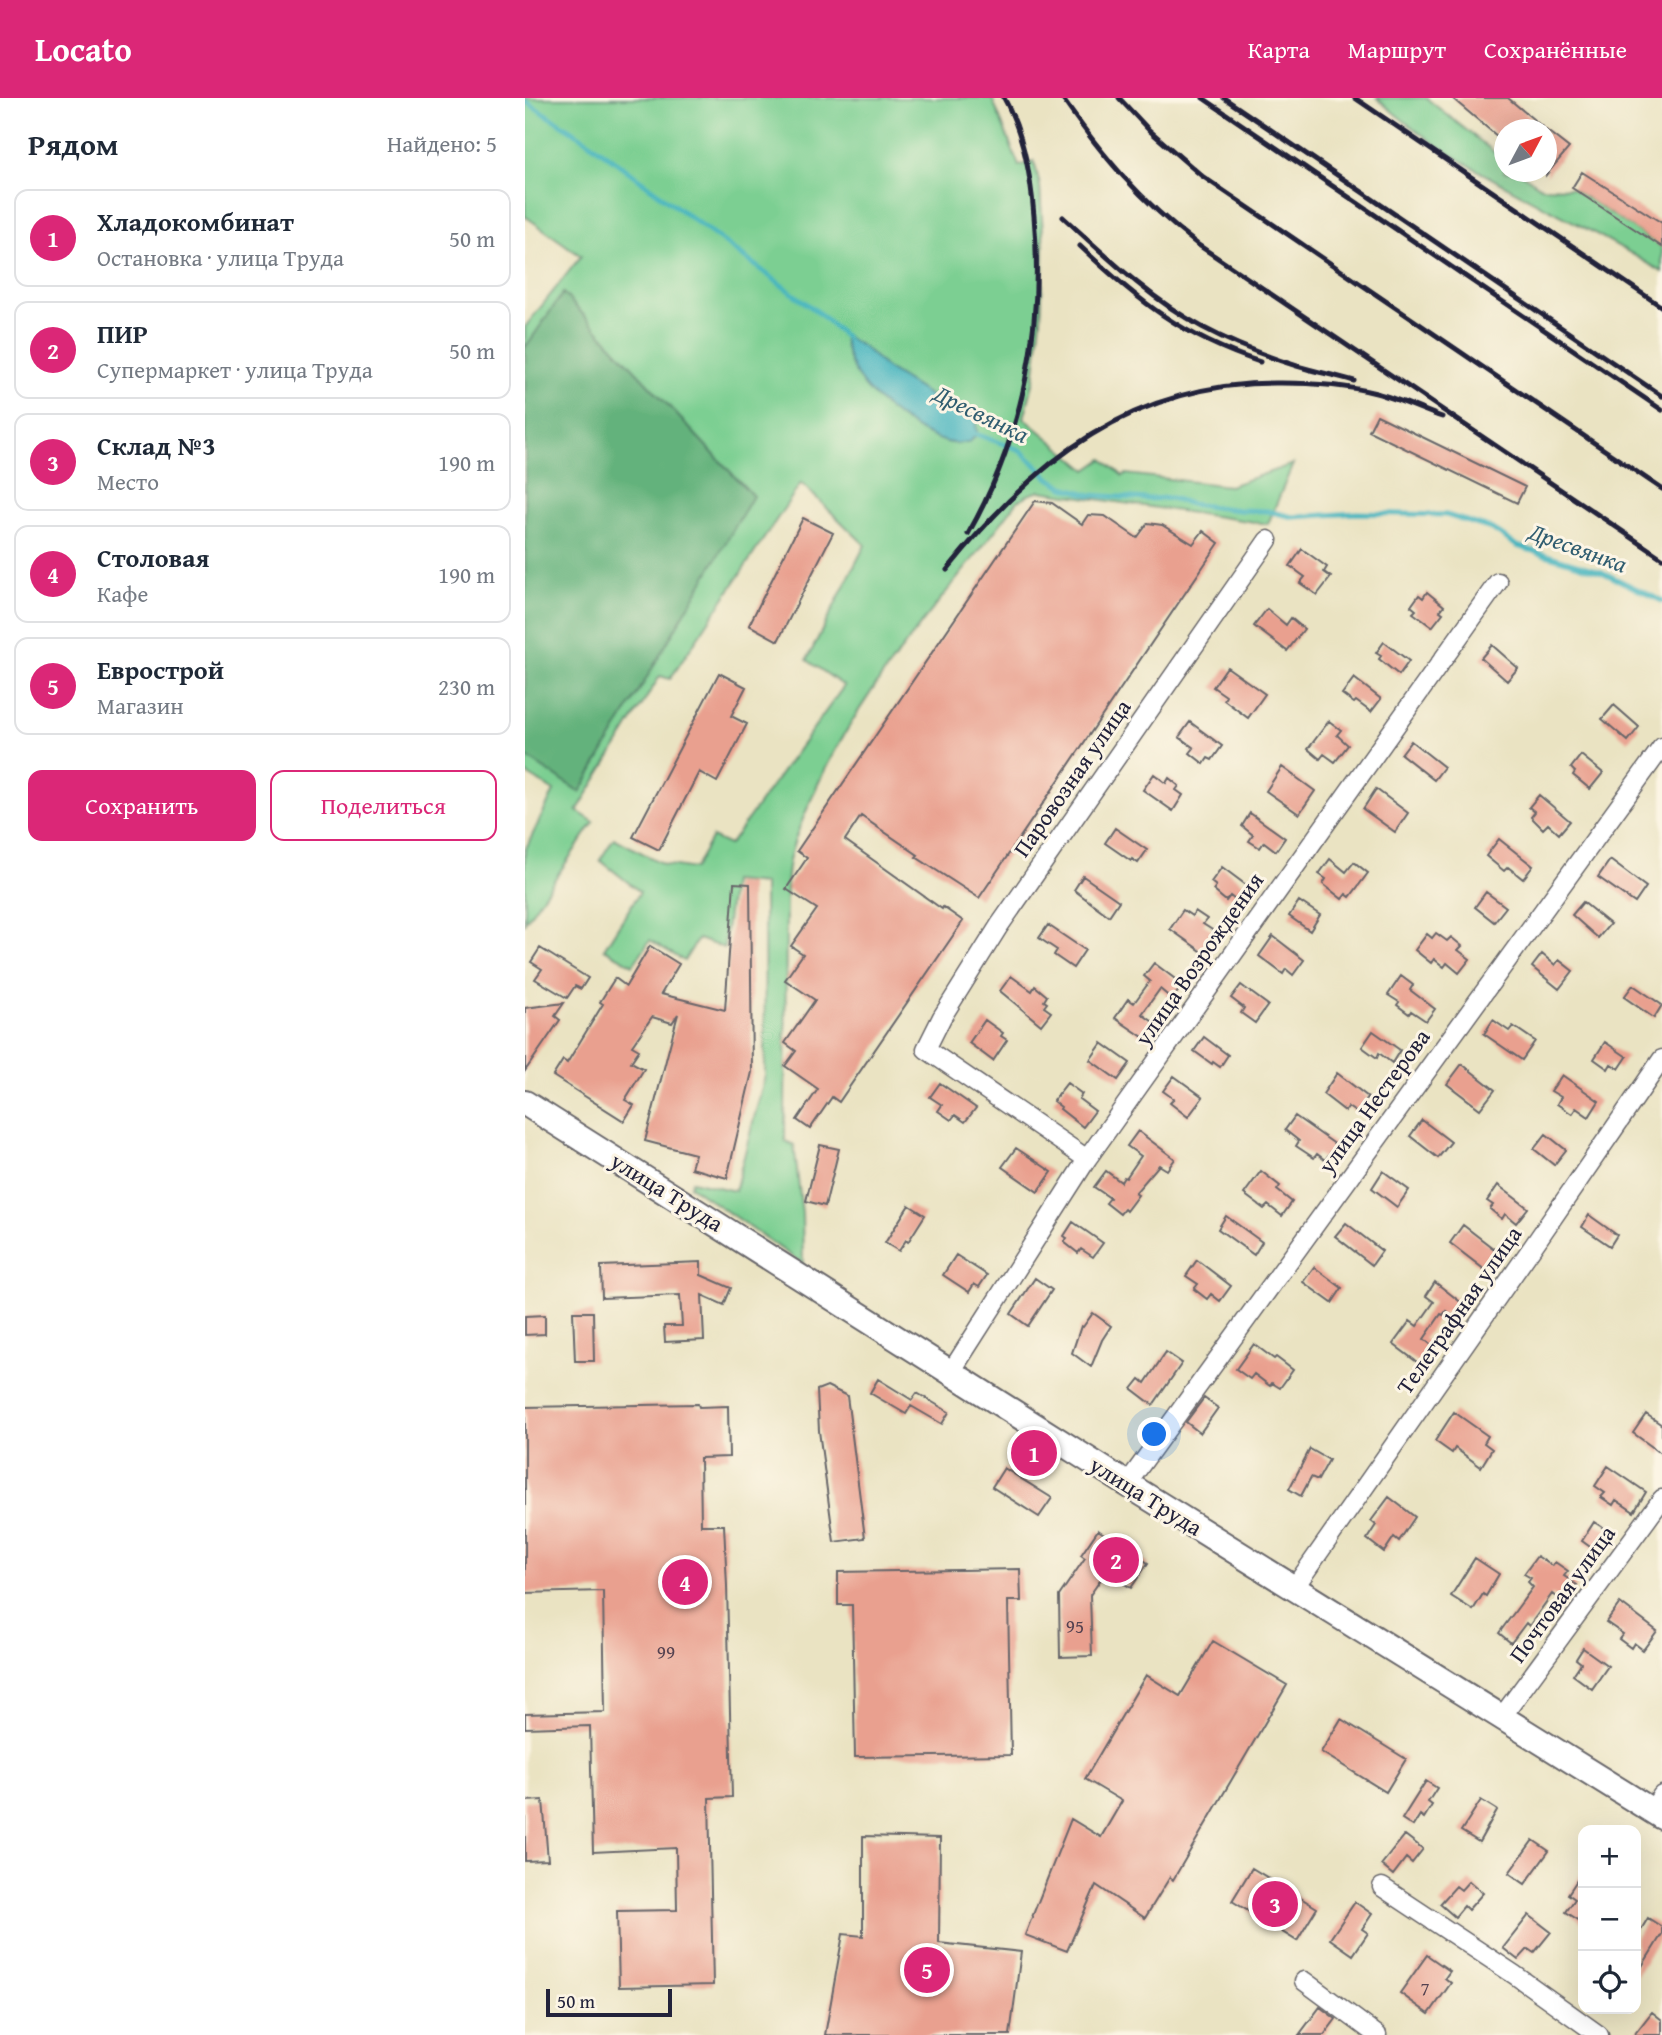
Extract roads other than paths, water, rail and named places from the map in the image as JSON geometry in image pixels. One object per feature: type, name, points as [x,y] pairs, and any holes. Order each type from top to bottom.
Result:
[{"type":"street","name":"Паровозная улица","points":[[1087,1159],[926,1049],[942,1017],[999,926],[1268,540]]},
{"type":"street","name":"улица Возрождения","points":[[951,1372],[1087,1159],[1498,582]]},
{"type":"street","name":"улица Нестерова","points":[[1127,1484],[1662,747]]},
{"type":"street","name":"Телеграфная улица","points":[[1294,1588],[1662,1059]]},
{"type":"street","name":"улица Труда","points":[[525,1103],[1501,1718],[1659,1808]]},
{"type":"street","name":"Почтовая улица","points":[[1501,1718],[1662,1499]]},
{"type":"street","points":[[1382,1887],[1515,1975],[1599,2035]]},
{"type":"street","points":[[1304,1981],[1377,2035]]},
{"type":"water","points":[[843,334],[866,349],[886,368],[950,408],[957,405],[975,410],[977,435],[968,443],[949,443],[908,423],[882,403],[861,381],[850,362]]},
{"type":"waterway","name":"Дресвянка","points":[[525,101],[589,142],[819,313],[846,338]]},
{"type":"waterway","name":"Дресвянка","points":[[973,433],[1020,450],[1049,478],[1064,487],[1091,495],[1171,498],[1190,504],[1267,511],[1293,517],[1357,513],[1446,515],[1492,529],[1517,546],[1602,572],[1662,601]]},
{"type":"railway","points":[[968,534],[987,497],[1016,420],[1032,340],[1036,299],[1031,186],[1017,126],[1004,98]]},
{"type":"railway","points":[[1062,98],[1123,177],[1197,244],[1662,558]]},
{"type":"railway","points":[[1119,98],[1149,130],[1202,176],[1662,489]]},
{"type":"railway","points":[[1203,98],[1662,410]]},
{"type":"railway","points":[[1224,98],[1662,396]]},
{"type":"railway","points":[[1355,98],[1662,307]]},
{"type":"railway","points":[[1063,217],[1147,290],[1202,327],[1273,358],[1354,381]]},
{"type":"railway","points":[[1080,246],[1122,284],[1163,315],[1208,341],[1260,362]]},
{"type":"railway","points":[[947,570],[1016,494],[1053,462],[1092,434],[1134,412],[1179,396],[1228,386],[1305,383],[1376,393],[1442,417]]},
{"type":"place","name":"Хладокомбинат","points":[[1034,1453]]},
{"type":"place","name":"ПИР","points":[[1116,1560]]},
{"type":"place","name":"Столовая","points":[[685,1582]]},
{"type":"place","name":"Склад №3","points":[[1275,1904]]},
{"type":"place","name":"Еврострой","points":[[927,1970]]}]
